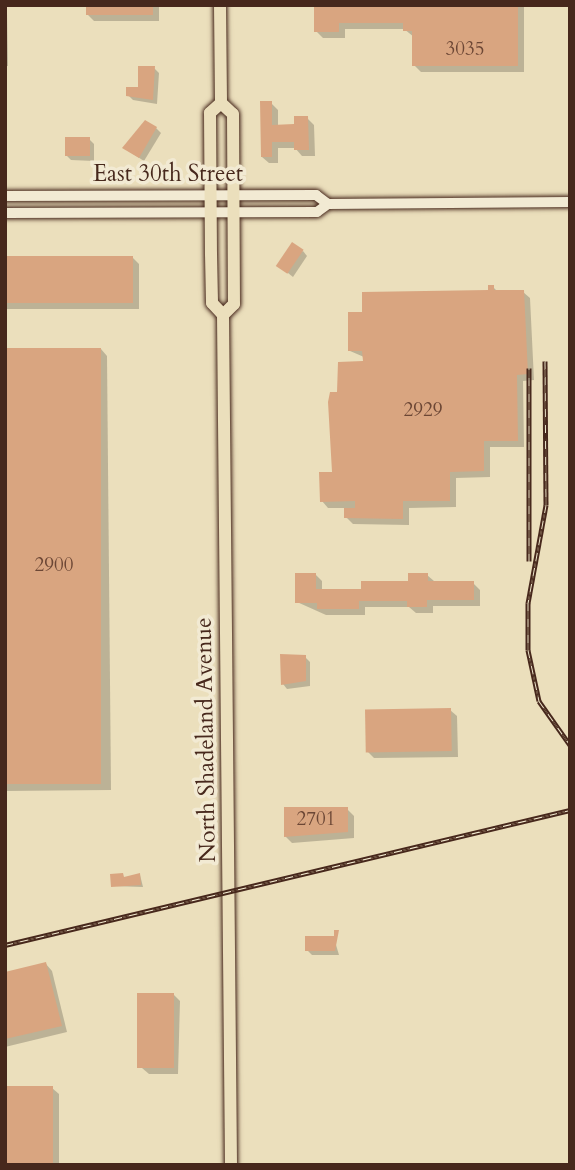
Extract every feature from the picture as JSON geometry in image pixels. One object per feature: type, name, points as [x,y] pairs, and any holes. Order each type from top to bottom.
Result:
[{"type":"main road","name":"North Shadeland Avenue","points":[[220,5],[221,103],[233,114],[234,304],[223,315]]},
{"type":"main road","name":"North Shadeland Avenue","points":[[221,103],[210,113],[212,303],[223,315],[231,1165]]},
{"type":"main road","name":"East 30th Street","points":[[5,196],[316,195],[328,204]]},
{"type":"main road","name":"East 30th Street","points":[[5,213],[317,212],[328,204],[570,202]]},
{"type":"building","points":[[86,5],[153,5],[153,15],[86,15]]},
{"type":"building","points":[[314,5],[518,5],[518,66],[412,66],[412,31],[403,31],[403,23],[339,23],[339,32],[314,32]]},
{"type":"building","points":[[138,66],[155,66],[153,100],[126,96],[126,87],[138,87]]},
{"type":"building","points":[[260,101],[272,101],[272,125],[294,124],[294,116],[308,116],[309,150],[294,150],[294,142],[272,142],[272,157],[261,157]]},
{"type":"building","points":[[145,120],[157,127],[139,158],[122,148]]},
{"type":"building","points":[[65,137],[90,137],[90,156],[65,156]]},
{"type":"building","points":[[292,242],[304,250],[287,274],[276,266]]},
{"type":"building","points":[[5,256],[133,256],[133,303],[5,303]]},
{"type":"building","points":[[488,285],[494,285],[494,290],[524,290],[528,374],[517,375],[518,441],[484,441],[484,471],[450,472],[450,501],[403,501],[403,519],[344,518],[344,508],[355,508],[355,501],[320,502],[319,472],[332,472],[328,402],[330,392],[337,392],[338,362],[363,361],[362,351],[348,351],[348,312],[362,312],[362,292],[488,290]]},
{"type":"building","points":[[5,348],[101,348],[101,784],[5,784]]},
{"type":"building","points":[[295,573],[316,573],[316,589],[361,589],[361,581],[408,581],[408,573],[428,573],[428,581],[474,581],[474,600],[427,600],[427,607],[407,607],[407,601],[359,601],[359,609],[317,609],[317,603],[295,603]]},
{"type":"building","points":[[280,654],[306,655],[306,681],[281,685]]},
{"type":"building","points":[[451,708],[452,751],[366,752],[365,710]]},
{"type":"building","points":[[284,807],[348,807],[348,832],[284,837]]},
{"type":"building","points":[[123,873],[124,877],[140,873],[141,885],[111,887],[110,874]]},
{"type":"building","points":[[334,930],[339,930],[335,951],[305,951],[305,936],[334,936]]},
{"type":"building","points":[[46,962],[62,1026],[5,1039],[5,972]]},
{"type":"building","points":[[137,993],[174,993],[174,1068],[137,1068]]},
{"type":"building","points":[[5,1086],[53,1086],[53,1165],[5,1165]]},
{"type":"railway","points":[[545,361],[546,505],[528,603],[528,650],[539,701],[570,745]]},
{"type":"railway","points":[[529,368],[529,561]]},
{"type":"railway","points":[[5,945],[570,810]]}]
